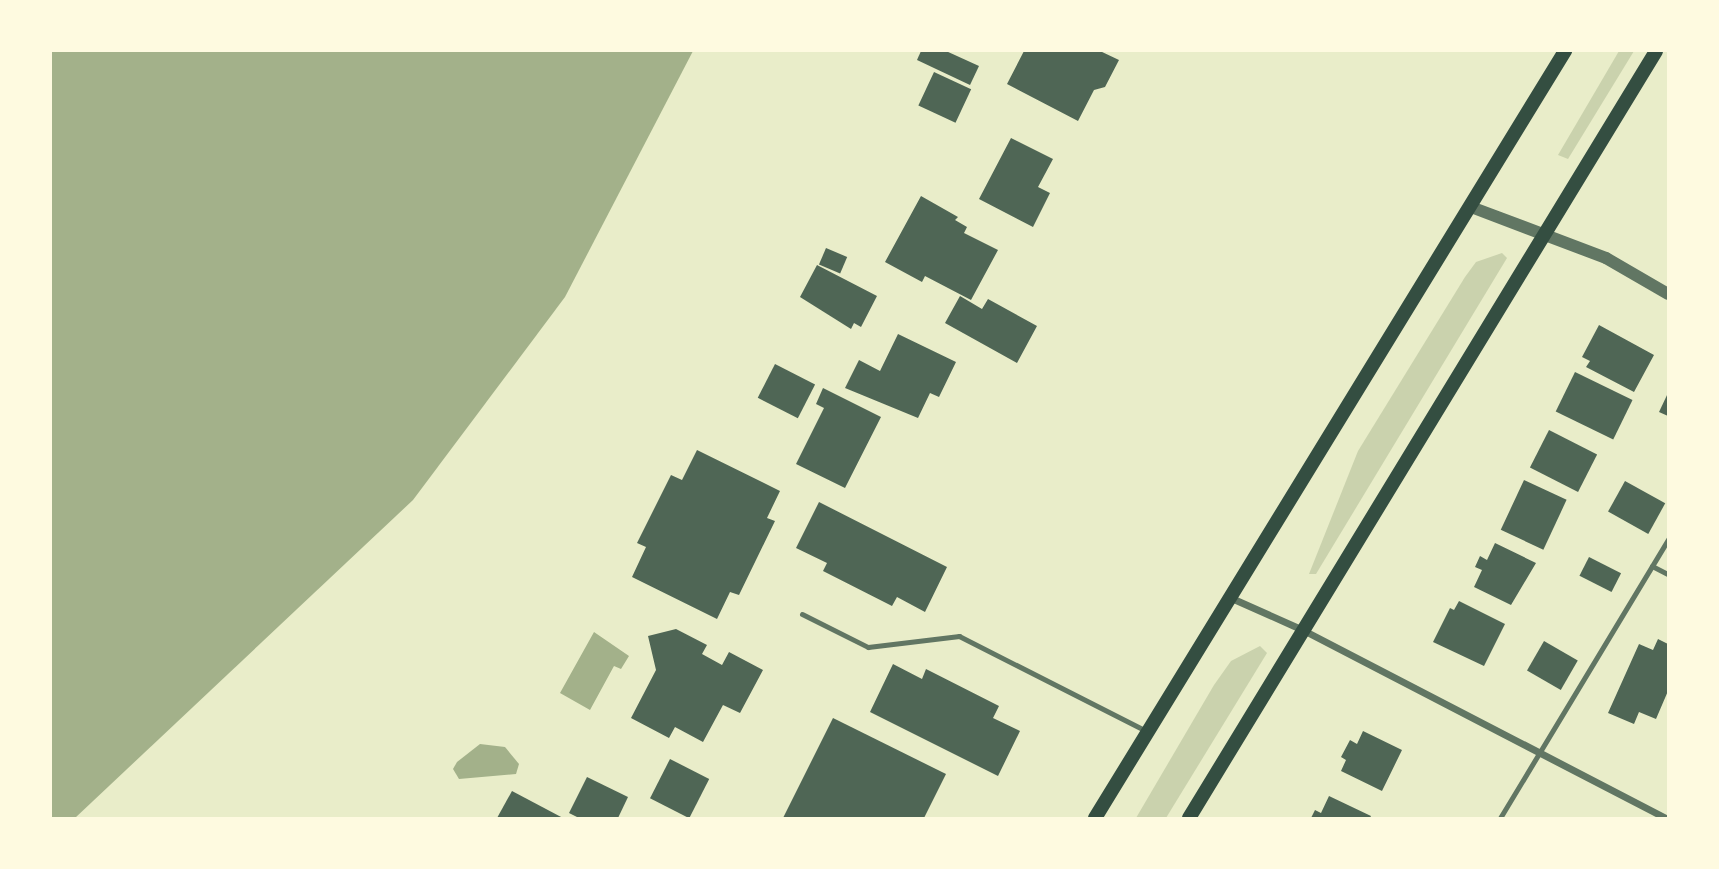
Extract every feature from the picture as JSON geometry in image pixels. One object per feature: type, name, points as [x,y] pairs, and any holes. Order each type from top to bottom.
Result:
[{"type":"main road","points":[[1095,818],[1565,51]]},
{"type":"main road","points":[[1189,818],[1656,51]]},
{"type":"street","points":[[1471,206],[1606,258],[1668,294]]},
{"type":"street","points":[[1228,597],[1303,630],[1665,818]]},
{"type":"lane","points":[[1500,818],[1668,538]]},
{"type":"lane","points":[[1652,566],[1668,574]]},
{"type":"lane","points":[[802,614],[868,647],[959,636],[1147,732]]},
{"type":"shaded area","points":[[51,51],[693,51],[565,297],[413,500],[75,818],[51,818]]},
{"type":"shaded area","points":[[1619,51],[1634,51],[1568,159],[1558,155]]},
{"type":"shaded area","points":[[1502,253],[1507,258],[1316,574],[1309,574],[1358,451],[1465,277],[1476,262]]},
{"type":"shaded area","points":[[594,632],[629,656],[621,669],[614,666],[590,710],[560,693]]},
{"type":"shaded area","points":[[1260,646],[1267,653],[1166,818],[1136,818],[1214,685],[1231,661]]},
{"type":"shaded area","points":[[480,744],[505,747],[519,764],[516,774],[459,779],[453,769],[457,762]]},
{"type":"building","points":[[921,51],[946,51],[979,66],[970,85],[917,60]]},
{"type":"building","points":[[1024,51],[1100,51],[1119,60],[1105,87],[1094,90],[1078,121],[1007,84]]},
{"type":"building","points":[[934,72],[971,89],[956,123],[918,106]]},
{"type":"building","points":[[1011,138],[1053,159],[1038,187],[1050,193],[1033,227],[979,199]]},
{"type":"building","points":[[921,196],[958,217],[955,220],[967,227],[964,233],[998,250],[971,300],[925,276],[922,282],[885,262]]},
{"type":"building","points":[[826,248],[847,257],[840,274],[819,265]]},
{"type":"building","points":[[817,265],[877,296],[861,327],[854,323],[851,329],[800,297]]},
{"type":"building","points":[[960,296],[982,309],[988,299],[1037,326],[1017,363],[945,323]]},
{"type":"building","points":[[1599,325],[1654,355],[1634,392],[1586,367],[1590,361],[1582,357]]},
{"type":"building","points":[[898,334],[956,362],[939,397],[930,393],[918,418],[845,388],[859,360],[880,371]]},
{"type":"building","points":[[775,364],[815,384],[798,418],[758,398]]},
{"type":"building","points":[[1575,372],[1633,400],[1613,440],[1556,412]]},
{"type":"building","points":[[823,388],[881,417],[845,488],[796,464],[824,408],[816,404]]},
{"type":"building","points":[[1668,393],[1668,416],[1659,412]]},
{"type":"building","points":[[1549,430],[1597,455],[1578,492],[1530,467]]},
{"type":"building","points":[[697,450],[780,491],[767,518],[775,521],[739,595],[730,592],[717,619],[632,577],[646,547],[637,543],[671,475],[682,480]]},
{"type":"building","points":[[1524,480],[1567,500],[1543,550],[1501,530]]},
{"type":"building","points":[[1625,481],[1665,503],[1648,534],[1608,512]]},
{"type":"building","points":[[819,502],[947,567],[925,612],[897,597],[892,606],[823,571],[827,563],[796,548]]},
{"type":"building","points":[[1495,543],[1536,563],[1511,605],[1474,587],[1482,570],[1475,567],[1480,556],[1487,560]]},
{"type":"building","points":[[1589,557],[1621,573],[1612,592],[1579,576]]},
{"type":"building","points":[[1459,601],[1505,624],[1484,666],[1433,642],[1450,608],[1454,610]]},
{"type":"building","points":[[676,629],[707,645],[702,654],[722,665],[729,652],[763,670],[740,713],[723,705],[703,742],[675,727],[669,738],[631,718],[656,670],[648,636]]},
{"type":"building","points":[[1658,639],[1668,644],[1668,691],[1656,719],[1639,712],[1634,724],[1608,713],[1639,644],[1653,650]]},
{"type":"building","points":[[1544,641],[1578,660],[1561,690],[1527,670]]},
{"type":"building","points":[[893,664],[922,679],[926,669],[999,706],[993,718],[1020,731],[998,776],[870,712]]},
{"type":"building","points":[[833,718],[946,774],[924,818],[783,818]]},
{"type":"building","points":[[1363,731],[1402,750],[1382,791],[1341,771],[1346,760],[1341,757],[1350,740],[1357,744]]},
{"type":"building","points":[[670,759],[709,779],[689,818],[650,798]]},
{"type":"building","points":[[587,777],[628,797],[618,818],[579,818],[569,813]]},
{"type":"building","points":[[512,791],[563,818],[497,818]]},
{"type":"building","points":[[1329,796],[1371,816],[1370,818],[1311,818],[1315,810],[1321,813]]}]
